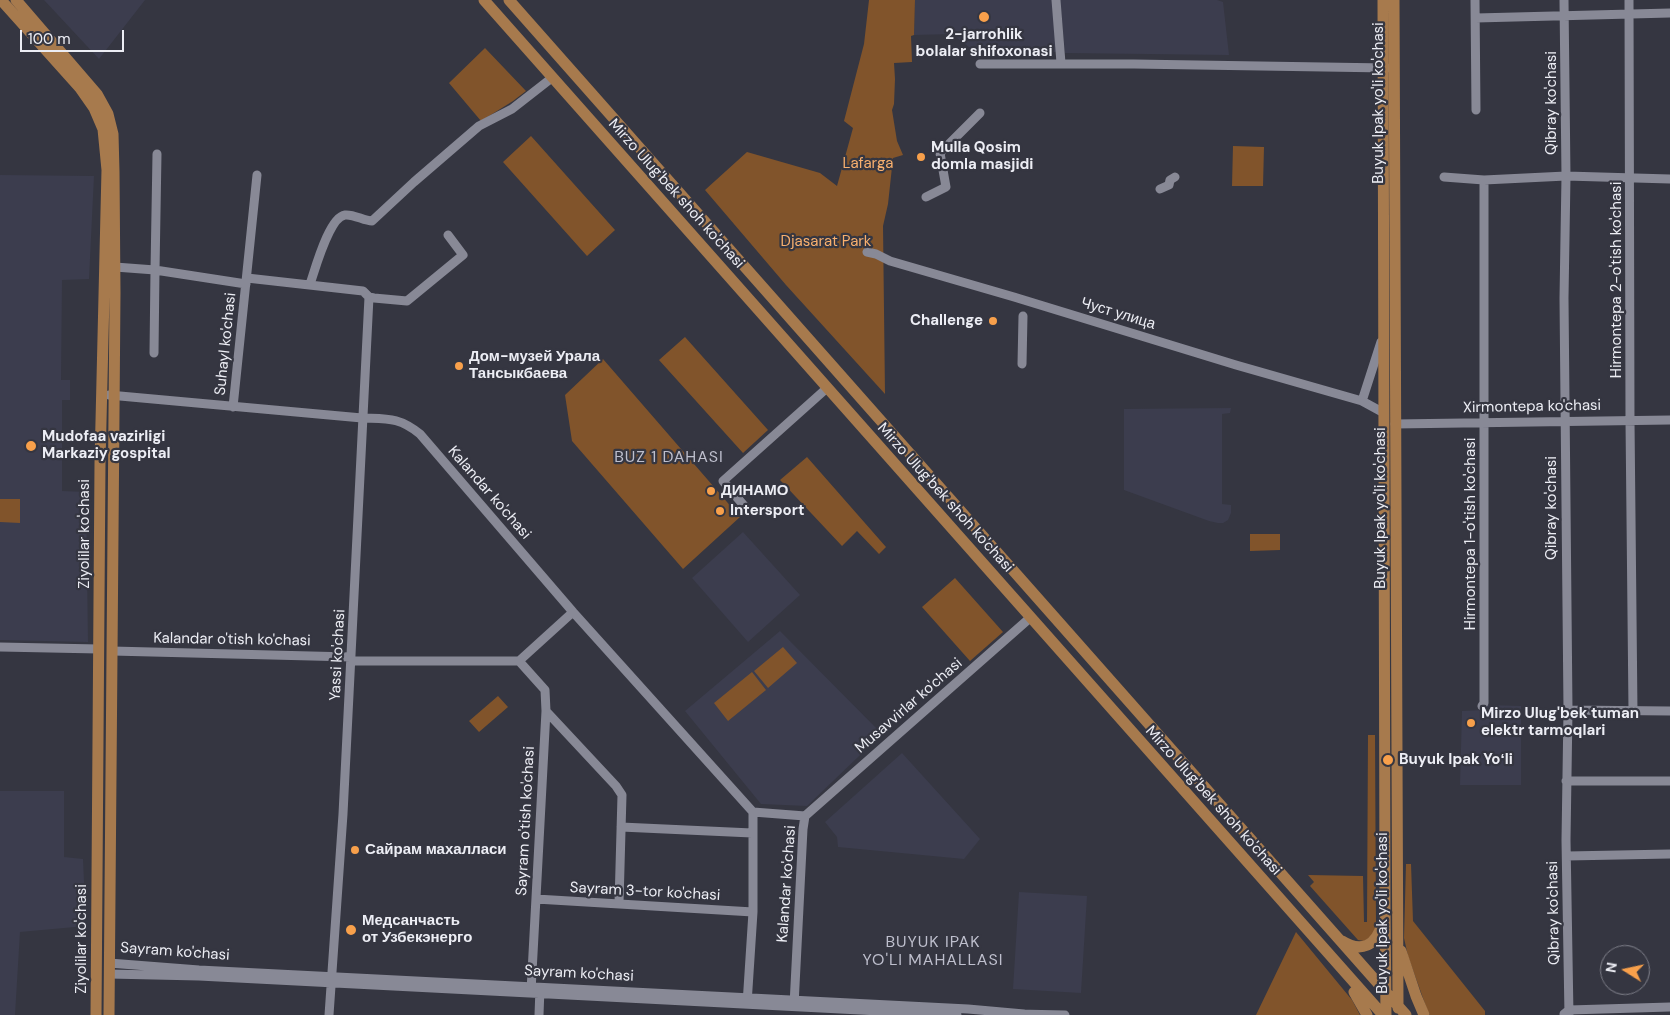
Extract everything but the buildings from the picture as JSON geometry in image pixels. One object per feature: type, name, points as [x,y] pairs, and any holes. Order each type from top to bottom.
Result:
[{"type":"main road","name":"Ziyolilar ko'chasi","points":[[2,0],[80,88],[94,108],[102,124],[107,170],[109,293],[114,395],[109,1015]]},
{"type":"main road","name":"Ziyolilar ko'chasi","points":[[16,0],[101,100],[112,128],[114,147],[114,267],[109,293],[102,395],[96,1015]]},
{"type":"main road","name":"Mirzo Ulug'bek shoh ko'chasi","points":[[484,0],[1384,1015]]},
{"type":"main road","name":"Mirzo Ulug'bek shoh ko'chasi","points":[[509,0],[1386,992],[1401,1012]]},
{"type":"main road","name":"Buyuk Ipak yo'li ko'chasi","points":[[1383,0],[1389,68],[1384,595],[1386,992],[1384,1015]]},
{"type":"main road","name":"Buyuk Ipak yo'li ko'chasi","points":[[1394,0],[1389,68],[1384,335],[1397,762],[1397,938],[1401,1012]]},
{"type":"main road","points":[[540,63],[553,50]]},
{"type":"main road","points":[[995,577],[1009,566]]},
{"type":"main road","points":[[100,593],[112,593]]},
{"type":"main road","points":[[1384,759],[1389,766],[1393,766],[1397,762]]},
{"type":"main road","points":[[97,793],[111,793]]},
{"type":"main road","points":[[1270,888],[1359,999],[1367,1015]]},
{"type":"main road","points":[[1338,938],[1347,944],[1355,946],[1367,945],[1372,942],[1380,930],[1385,905]]},
{"type":"main road","points":[[1397,938],[1424,1015]]},
{"type":"main road","name":"Sayram ko'chasi","points":[[96,967],[109,968]]},
{"type":"street","points":[[1056,0],[1060,64]]},
{"type":"street","points":[[1475,0],[1476,110]]},
{"type":"street","name":"Qibray ko'chasi","points":[[1564,0],[1566,176],[1564,298],[1568,710],[1566,781],[1567,1013]]},
{"type":"street","name":"Hirmontepa 2-o'tish ko'chasi","points":[[1630,0],[1630,420],[1633,711]]},
{"type":"street","points":[[1476,18],[1670,13]]},
{"type":"street","points":[[980,64],[1389,68]]},
{"type":"street","points":[[310,284],[331,228],[342,216],[348,215],[372,221],[479,126],[512,109],[553,77]]},
{"type":"street","points":[[926,197],[946,187],[940,153],[980,113]]},
{"type":"street","points":[[154,353],[157,154]]},
{"type":"street","name":"Suhayl ko'chasi","points":[[234,407],[257,175]]},
{"type":"street","points":[[1444,176],[1484,180],[1566,176],[1670,179]]},
{"type":"street","points":[[1160,189],[1169,185],[1170,180],[1175,177]]},
{"type":"street","name":"Hirmontepa 1-o'tish ko'chasi","points":[[1482,706],[1484,702],[1484,180]]},
{"type":"street","name":"Suhayl ko'chasi","points":[[114,267],[246,281],[310,284],[363,291],[369,297],[402,302],[413,297],[463,255],[448,235]]},
{"type":"street","name":"Чуст улица","points":[[867,252],[899,264],[1362,401],[1387,423]]},
{"type":"street","name":"Yassi ko'chasi","points":[[329,1015],[340,869],[369,297]]},
{"type":"street","points":[[1022,364],[1023,316]]},
{"type":"street","points":[[1362,401],[1384,335]]},
{"type":"street","points":[[746,508],[723,482],[827,388]]},
{"type":"street","name":"Kalandar ko'chasi","points":[[102,395],[398,420],[410,425],[420,434],[573,612],[753,812],[805,816],[794,1004]]},
{"type":"street","name":"Xirmontepa ko'chasi","points":[[1387,423],[1670,420]]},
{"type":"street","points":[[519,661],[573,612]]},
{"type":"street","name":"Musavvirlar ko'chasi","points":[[805,816],[1031,618]]},
{"type":"street","points":[[0,646],[99,649]]},
{"type":"street","name":"Kalandar o'tish ko'chasi","points":[[112,651],[351,659],[519,661]]},
{"type":"street","name":"Sayram o'tish ko'chasi","points":[[519,661],[545,690],[546,710],[536,899],[535,990],[539,1015]]},
{"type":"street","points":[[546,710],[618,789],[622,799],[619,903]]},
{"type":"street","points":[[1568,710],[1670,711]]},
{"type":"street","points":[[1566,781],[1670,781]]},
{"type":"street","points":[[748,1001],[753,912],[753,812]]},
{"type":"street","points":[[621,827],[752,833]]},
{"type":"street","points":[[1567,858],[1670,854]]},
{"type":"street","name":"Sayram 3-tor ko'chasi","points":[[536,899],[753,912]]},
{"type":"street","name":"Sayram ko'chasi","points":[[109,968],[198,976],[332,980],[535,990],[748,1001],[957,1015]]},
{"type":"street","name":"Sayram ko'chasi","points":[[794,1004],[1065,1015]]},
{"type":"street","points":[[1567,1013],[1670,1006]]},
{"type":"street","name":"Sayram ko'chasi","points":[[994,1015],[1024,1014]]},
{"type":"shaded area","points":[[44,0],[145,0],[99,59]]},
{"type":"shaded area","name":"2-jarrohlik bolalar shifoxonasi","points":[[915,0],[1053,0],[1056,52],[982,57],[952,34],[914,35]]},
{"type":"shaded area","points":[[1060,0],[1217,0],[1223,2],[1229,55],[1065,53]]},
{"type":"shaded area","name":"Mudofaa vazirligi Markaziy gospital","points":[[0,175],[94,176],[89,279],[62,280],[61,380],[70,380],[70,400],[62,400],[62,491],[86,492],[88,642],[0,640]]},
{"type":"shaded area","points":[[1231,408],[1230,413],[1222,414],[1222,504],[1231,505],[1231,513],[1228,520],[1223,523],[1209,521],[1124,490],[1124,409]]},
{"type":"shaded area","points":[[743,532],[800,595],[748,642],[692,578]]},
{"type":"shaded area","points":[[780,631],[882,734],[807,806],[761,804],[685,711]]},
{"type":"shaded area","points":[[1487,705],[1521,706],[1521,785],[1460,785],[1462,711],[1484,710]]},
{"type":"shaded area","points":[[902,753],[980,839],[964,859],[838,847],[837,837],[825,822]]},
{"type":"shaded area","points":[[0,791],[64,791],[64,857],[83,859],[86,926],[20,932],[15,1015],[0,1015]]},
{"type":"shaded area","points":[[1019,892],[1087,896],[1081,993],[1013,989]]},
{"type":"green space","name":"Djasarat Park","points":[[869,0],[915,0],[914,35],[911,36],[912,62],[894,63],[894,104],[892,110],[897,141],[903,155],[893,158],[888,204],[883,226],[885,394],[786,285],[705,190],[747,152],[820,173],[837,186],[853,128],[844,121],[864,44]]},
{"type":"green space","points":[[485,48],[526,91],[481,121],[449,83]]},
{"type":"green space","points":[[531,136],[615,230],[587,256],[503,162]]},
{"type":"green space","points":[[1233,146],[1264,147],[1263,186],[1232,186]]},
{"type":"green space","points":[[685,337],[768,430],[743,453],[659,360]]},
{"type":"green space","points":[[603,359],[740,517],[683,569],[572,441],[565,395]]},
{"type":"green space","points":[[807,457],[886,547],[879,554],[857,531],[842,546],[780,480]]},
{"type":"green space","points":[[0,499],[20,499],[20,523],[0,522]]},
{"type":"green space","points":[[1250,534],[1280,534],[1280,550],[1250,551]]},
{"type":"green space","points":[[955,578],[1003,632],[970,661],[922,607]]},
{"type":"green space","points":[[783,647],[797,663],[768,688],[754,671]]},
{"type":"green space","points":[[752,672],[766,690],[728,721],[714,703]]},
{"type":"green space","points":[[498,696],[508,707],[479,732],[469,721]]},
{"type":"green space","points":[[1368,735],[1375,735],[1376,927],[1372,936],[1364,941],[1358,940],[1310,886],[1314,882],[1308,875],[1363,876],[1364,922],[1367,922]]},
{"type":"green space","points":[[1406,864],[1411,864],[1413,921],[1485,1011],[1485,1015],[1430,1015],[1428,1012],[1408,956],[1404,938]]},
{"type":"green space","points":[[1296,932],[1352,1000],[1360,1015],[1256,1015]]},
{"type":"place","name":"2-jarrohlik bolalar shifoxonasi","points":[[984,17]]},
{"type":"place","name":"Mulla Qosim domla masjidi","points":[[921,157]]},
{"type":"place","name":"Challenge","points":[[993,321]]},
{"type":"place","name":"Дом-музей Урала Тансыкбаева","points":[[459,366]]},
{"type":"place","name":"Mudofaa vazirligi Markaziy gospital","points":[[31,446]]},
{"type":"place","name":"ДИНАМО","points":[[711,491]]},
{"type":"place","name":"Intersport","points":[[720,511]]},
{"type":"place","name":"Mirzo Ulug'bek tuman elektr tarmoqlari","points":[[1471,723]]},
{"type":"place","name":"Buyuk Ipak Yoʻli","points":[[1388,760]]},
{"type":"place","name":"Сайрам махалласи","points":[[355,850]]},
{"type":"place","name":"Медсанчасть от Узбекэнерго","points":[[351,930]]},
{"type":"district","name":"BUZ 1 DAHASI","points":[[669,458]]},
{"type":"district","name":"BUYUK IPAK YO'LI MAHALLASI","points":[[933,952]]},
{"type":"park label","name":"Lafarga","points":[[868,164]]}]
